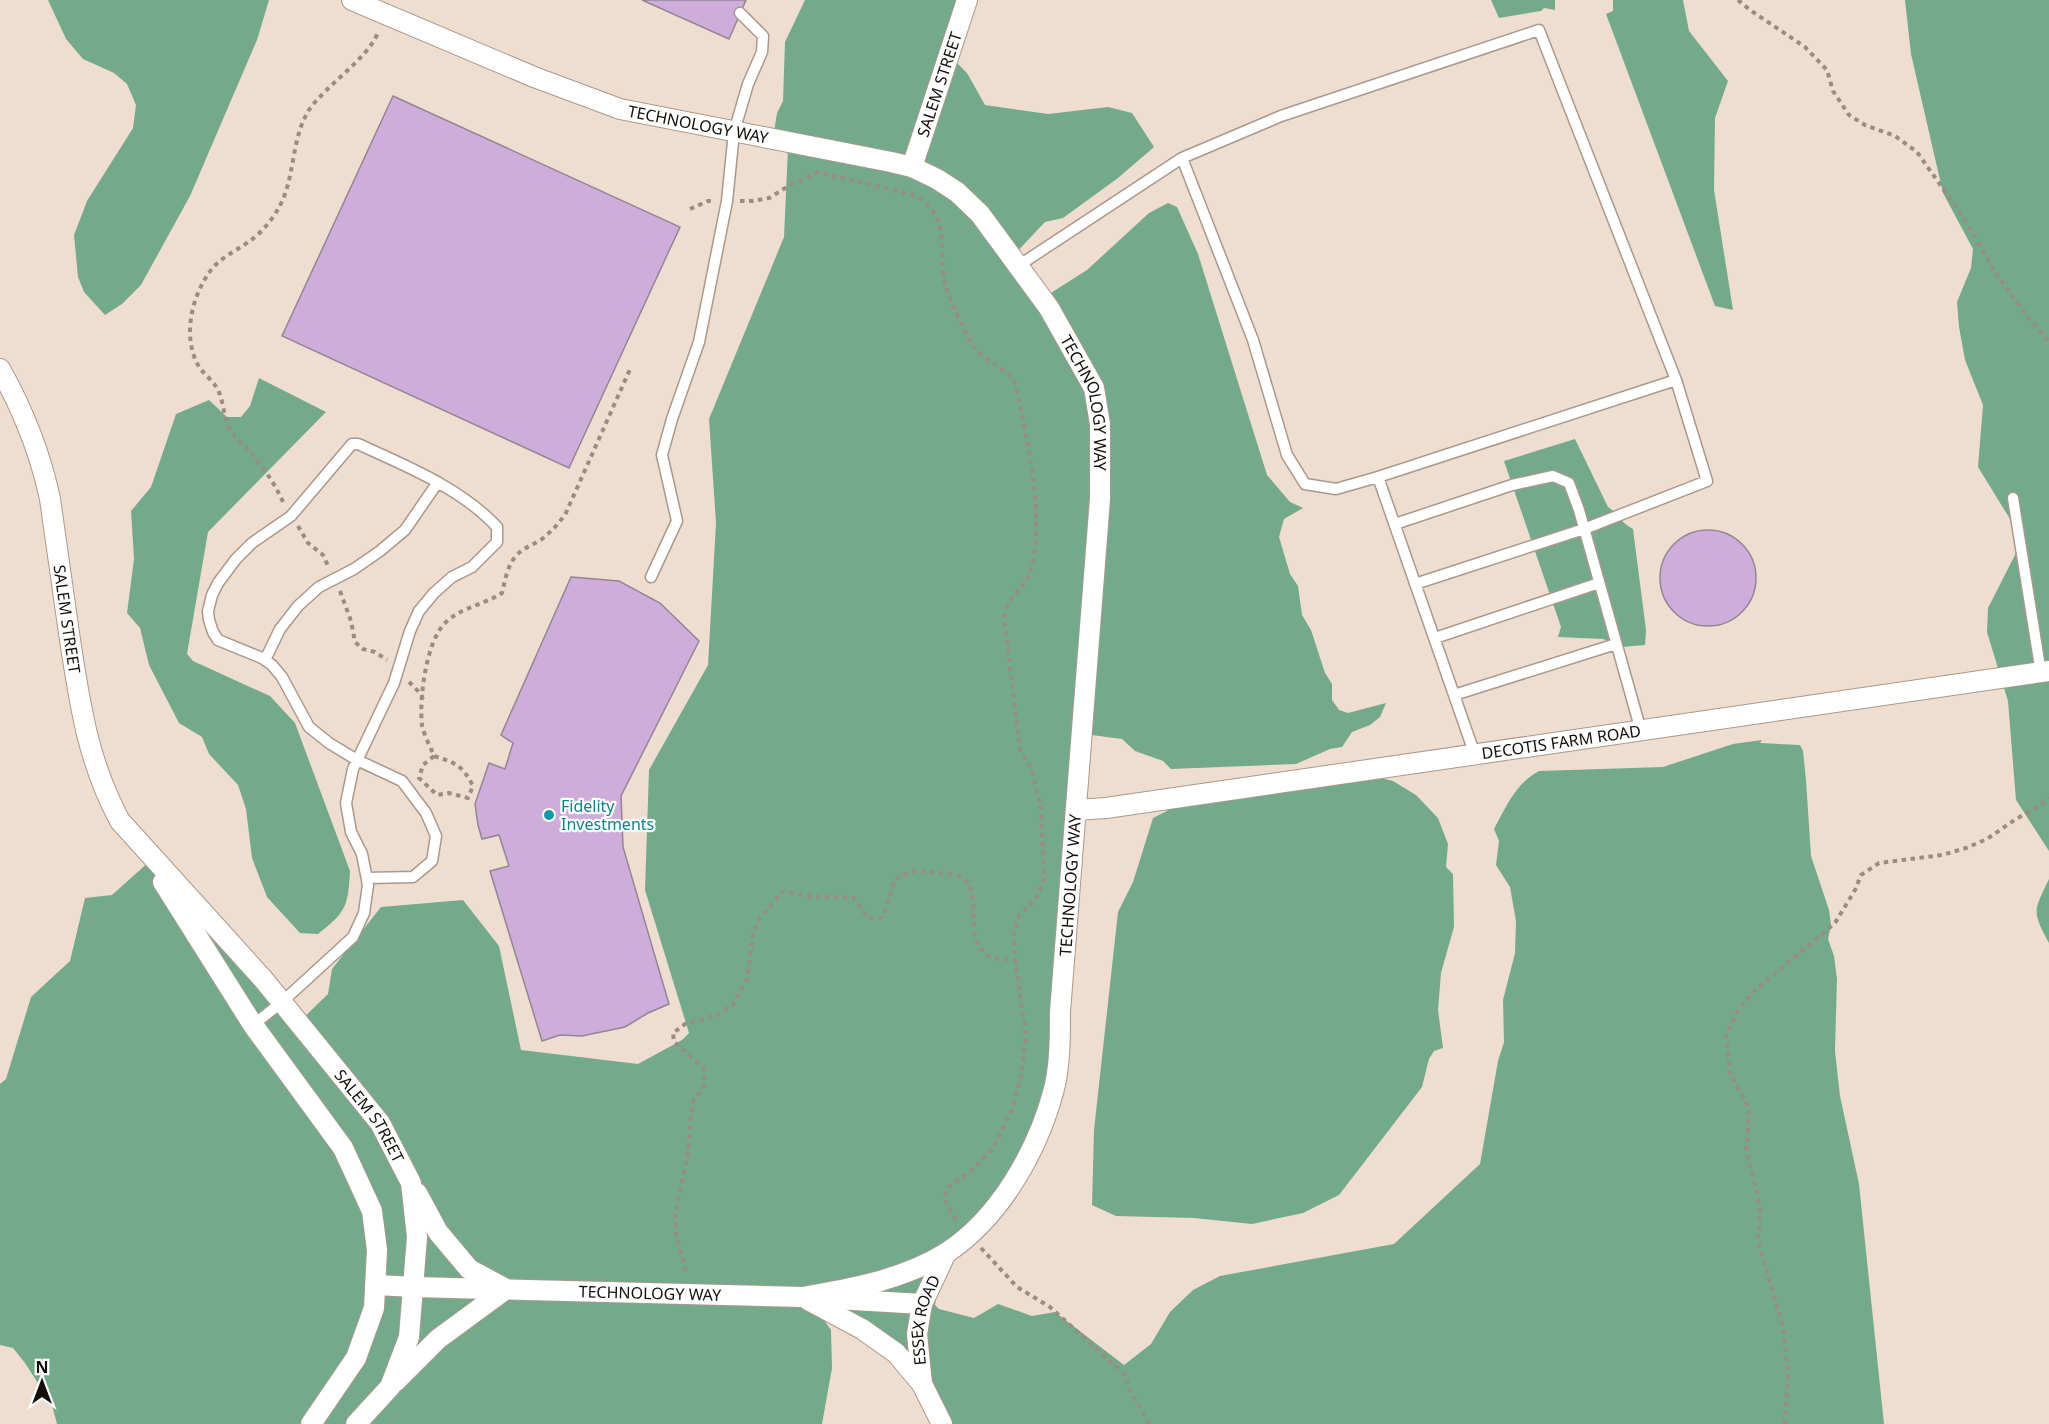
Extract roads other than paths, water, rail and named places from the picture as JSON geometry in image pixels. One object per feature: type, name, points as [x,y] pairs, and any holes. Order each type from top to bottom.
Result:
[{"type":"street","name":"TECHNOLOGY WAY","points":[[352,0],[534,77],[620,108],[912,167],[937,179],[957,192],[980,214],[1049,308],[1094,388],[1100,424],[1100,499],[1060,1012],[1058,1064],[1047,1111],[1028,1155],[993,1210],[969,1235],[946,1253],[916,1268],[886,1279],[858,1287],[803,1297]]},
{"type":"street","name":"SALEM STREET","points":[[912,167],[967,0]]},
{"type":"street","name":"SALEM STREET","points":[[0,369],[34,438],[43,466],[84,725],[105,793],[120,821],[263,979],[380,1123],[411,1183],[417,1236],[409,1337],[390,1387],[356,1424]]},
{"type":"street","name":"DECOTIS FARM ROAD","points":[[1076,810],[1106,808],[2045,672]]},
{"type":"street","name":"SALEM STREET","points":[[153,859],[167,890],[253,1025],[343,1148],[372,1211],[377,1250],[377,1285],[374,1308],[356,1358],[311,1424]]},
{"type":"street","points":[[390,1387],[438,1340],[506,1289],[469,1269],[438,1232],[411,1183]]},
{"type":"street","name":"ESSEX ROAD","points":[[942,1424],[922,1384],[917,1334],[922,1304],[946,1253]]},
{"type":"street","name":"TECHNOLOGY WAY","points":[[377,1285],[803,1297],[922,1304]]},
{"type":"street","points":[[803,1297],[862,1329],[896,1353],[922,1384]]},
{"type":"lane","points":[[651,577],[677,521],[662,455],[699,342],[727,201],[734,132],[748,84],[762,52],[763,36],[740,13]]},
{"type":"lane","points":[[1018,266],[1182,158],[1281,116],[1539,30],[1676,380],[1707,481],[1584,529],[1416,584]]},
{"type":"lane","points":[[1182,158],[1253,340],[1287,455],[1305,484],[1336,489],[1676,380]]},
{"type":"lane","points":[[253,1025],[282,1002],[352,937],[364,913],[368,885],[362,854],[351,832],[346,803],[352,769],[357,760],[398,671],[410,631],[419,612],[434,593],[452,577],[472,567],[497,542],[497,527],[490,518],[438,482],[358,444],[352,444],[291,516],[252,543],[236,559],[218,583],[208,611],[213,632],[218,640],[265,660],[282,677],[309,727],[329,743],[357,760],[402,781],[426,813],[436,836],[432,861],[413,877],[367,878]]},
{"type":"lane","points":[[1395,524],[1512,485],[1553,476],[1569,483],[1641,731]]},
{"type":"lane","points":[[1378,477],[1475,755]]},
{"type":"lane","points":[[265,660],[280,629],[298,606],[319,587],[363,563],[405,530],[438,482]]},
{"type":"lane","points":[[2013,498],[2045,672]]},
{"type":"lane","points":[[1435,638],[1599,583]]},
{"type":"lane","points":[[1454,695],[1616,644]]},
{"type":"place","name":"Fidelity Investments","points":[[549,815]]}]
